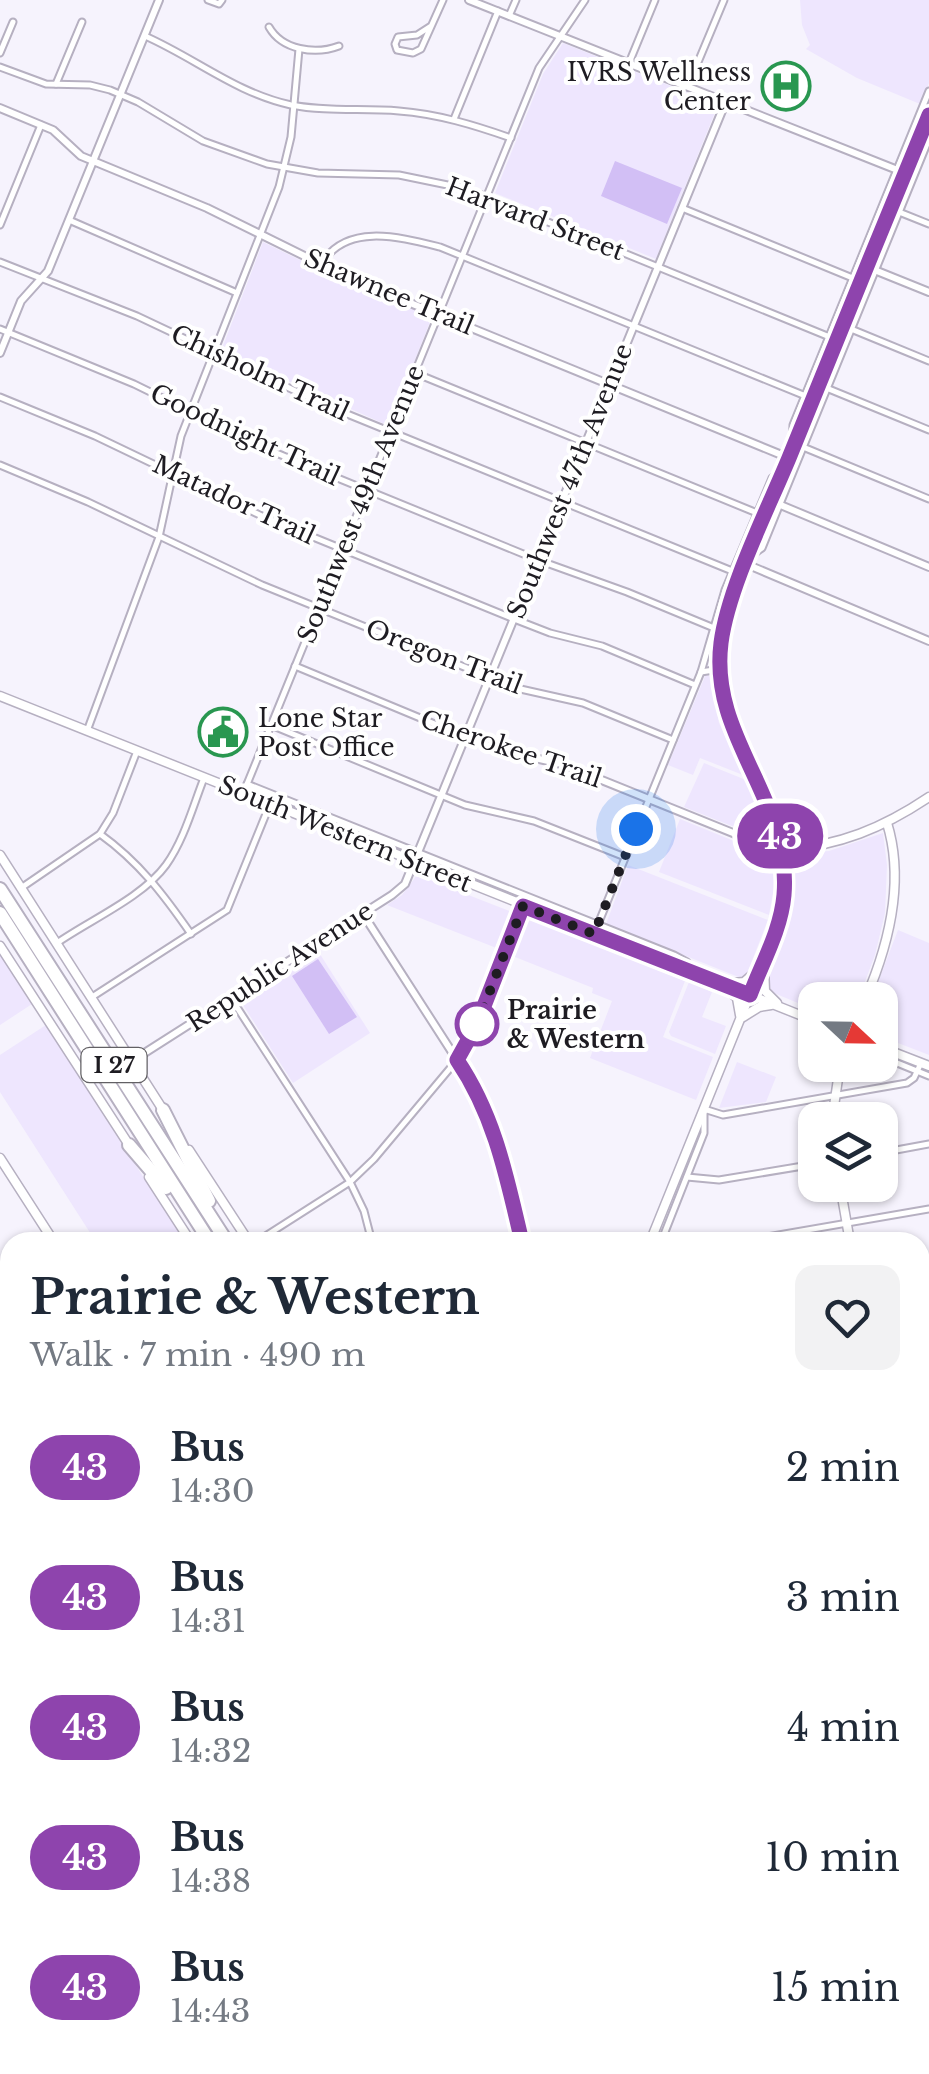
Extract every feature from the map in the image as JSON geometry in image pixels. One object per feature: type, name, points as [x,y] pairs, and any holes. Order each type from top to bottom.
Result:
[{"type":"highway","points":[[0,875],[25,927]]},
{"type":"highway","name":"I 27","points":[[0,889],[223,1232]]},
{"type":"highway","name":"I 27","points":[[0,914],[203,1232]]},
{"type":"highway","points":[[163,1110],[224,1232]]},
{"type":"highway","points":[[129,1145],[201,1232]]},
{"type":"main road","points":[[654,1232],[781,912],[783,850],[774,816],[729,720],[716,640],[737,573],[747,561],[752,536],[775,503],[809,398],[823,387],[833,339],[857,280],[871,269],[901,171],[924,148],[929,115]]},
{"type":"main road","name":"South Western Street","points":[[0,696],[243,794],[440,866],[523,906],[596,929],[798,1014]]},
{"type":"main road","points":[[783,850],[846,840],[888,824],[929,796]]},
{"type":"main road","points":[[872,982],[884,948],[892,903],[893,856],[888,824]]},
{"type":"main road","points":[[0,854],[163,1110],[246,1232]]},
{"type":"main road","points":[[0,946],[185,1232]]},
{"type":"main road","points":[[722,984],[744,982],[762,964]]},
{"type":"main road","points":[[762,964],[765,991],[778,1006]]},
{"type":"main road","points":[[722,984],[737,998],[740,1020]]},
{"type":"main road","points":[[740,1020],[759,1007],[778,1006]]},
{"type":"main road","points":[[898,1055],[923,1067]]},
{"type":"main road","points":[[833,1102],[836,1082]]},
{"type":"main road","points":[[0,1158],[48,1232]]},
{"type":"main road","points":[[843,1202],[849,1232]]},
{"type":"street","points":[[0,353],[4,331],[21,300],[44,278],[159,0]]},
{"type":"street","points":[[208,0],[219,4],[222,0]]},
{"type":"street","points":[[431,26],[417,35],[398,37],[397,50],[418,52],[424,45],[444,0]]},
{"type":"street","points":[[469,0],[901,171]]},
{"type":"street","points":[[509,16],[516,0]]},
{"type":"street","name":"Southwest 49th Avenue","points":[[243,794],[539,68],[586,0]]},
{"type":"street","points":[[629,63],[655,0]]},
{"type":"street","points":[[688,86],[724,0]]},
{"type":"street","points":[[454,119],[498,12]]},
{"type":"street","points":[[0,53],[14,22]]},
{"type":"street","points":[[55,85],[82,22]]},
{"type":"street","points":[[269,27],[282,41],[299,49],[339,46]]},
{"type":"street","points":[[145,36],[173,48],[212,75],[295,106],[336,111],[395,110],[454,119],[511,138]]},
{"type":"street","points":[[86,730],[159,537],[180,436],[284,168],[295,106],[299,49]]},
{"type":"street","name":"Harvard Street","points":[[0,67],[55,85],[90,85],[120,94],[203,141],[245,158],[284,168],[410,176],[487,196],[833,339]]},
{"type":"street","points":[[682,208],[857,280],[929,91]]},
{"type":"street","name":"Southwest 47th Avenue","points":[[417,857],[726,101]]},
{"type":"street","name":"Shawnee Trail","points":[[0,108],[53,130],[75,151],[93,161],[207,208],[321,265],[610,384],[791,453]]},
{"type":"street","points":[[0,225],[40,124]]},
{"type":"street","points":[[929,140],[871,269],[803,447],[775,503],[762,548],[747,561],[929,640]]},
{"type":"street","points":[[899,212],[929,224]]},
{"type":"street","points":[[69,220],[237,293]]},
{"type":"street","points":[[321,265],[335,246],[357,237],[420,242],[463,256],[809,398],[833,339]]},
{"type":"street","name":"Chisholm Trail","points":[[0,262],[214,352],[278,385],[737,573]]},
{"type":"street","points":[[871,269],[929,292]]},
{"type":"street","points":[[851,329],[929,361]]},
{"type":"street","name":"Goodnight Trail","points":[[4,331],[104,370],[264,448],[714,628]]},
{"type":"street","points":[[415,373],[757,513]]},
{"type":"street","points":[[823,387],[929,430]]},
{"type":"street","name":"Matador Trail","points":[[0,396],[96,436],[250,511],[514,619],[602,646],[695,684]]},
{"type":"street","points":[[803,447],[929,499]]},
{"type":"street","name":"Oregon Trail","points":[[0,465],[88,502],[231,572],[490,678],[583,703],[672,740]]},
{"type":"street","points":[[596,929],[716,640],[714,628],[752,536],[757,513],[772,478],[784,468]]},
{"type":"street","points":[[775,503],[929,566]]},
{"type":"street","name":"Cherokee Trail","points":[[295,666],[495,749],[562,764],[783,850]]},
{"type":"street","points":[[701,672],[704,667],[719,667]]},
{"type":"street","points":[[271,725],[442,796],[483,811],[534,821],[625,858]]},
{"type":"street","points":[[21,888],[100,834],[113,813],[138,751]]},
{"type":"street","points":[[57,943],[153,879],[174,852],[204,778]]},
{"type":"street","name":"South Western Street","points":[[247,784],[265,799],[324,821]]},
{"type":"street","points":[[92,997],[191,934],[230,904],[265,799]]},
{"type":"street","points":[[100,834],[153,879],[191,934]]},
{"type":"street","name":"Republic Avenue","points":[[132,1061],[401,888],[417,857]]},
{"type":"street","name":"South Western Street","points":[[440,866],[596,929]]},
{"type":"street","points":[[269,1232],[350,1182],[457,1060],[477,1024],[523,906]]},
{"type":"street","points":[[363,914],[478,1091],[494,1129],[520,1232]]},
{"type":"street","points":[[231,998],[350,1182],[369,1232]]},
{"type":"street","points":[[898,1061],[923,1067],[929,1076]]},
{"type":"street","points":[[665,1232],[704,1133],[704,1109],[723,1115],[907,1084],[923,1067]]},
{"type":"street","points":[[898,1150],[929,1144]]},
{"type":"street","points":[[687,1177],[719,1180],[798,1167]]},
{"type":"street","points":[[799,1232],[929,1209]]},
{"type":"shaded area","points":[[800,0],[929,0],[929,83],[920,104],[857,78],[806,49],[810,45],[802,25]]},
{"type":"shaded area","points":[[563,43],[718,105],[656,259],[495,193],[543,74]]},
{"type":"shaded area","points":[[615,161],[682,188],[667,224],[601,196]]},
{"type":"shaded area","points":[[263,242],[432,317],[389,426],[221,351]]},
{"type":"shaded area","points":[[706,674],[710,676],[719,723],[743,775],[700,758],[693,775],[668,765]]},
{"type":"shaded area","points":[[704,763],[746,780],[770,841],[684,807]]},
{"type":"shaded area","points":[[680,819],[773,857],[774,887],[769,915],[659,872]]},
{"type":"shaded area","points":[[883,833],[887,865],[885,913],[865,982],[798,982],[798,1003],[769,991],[768,976],[792,910],[795,854],[829,851]]},
{"type":"shaded area","points":[[628,865],[768,920],[746,976],[741,978],[606,924]]},
{"type":"shaded area","points":[[417,875],[512,912],[499,949],[387,905],[402,895]]},
{"type":"shaded area","points":[[526,917],[685,981],[663,1037],[713,1057],[696,1100],[590,1058],[612,1001],[592,993],[593,988],[510,955]]},
{"type":"shaded area","points":[[898,930],[929,943],[929,1055],[898,1043],[898,982],[878,982]]},
{"type":"shaded area","points":[[318,951],[370,1033],[293,1083],[241,1002]]},
{"type":"shaded area","points":[[0,953],[32,1004],[0,1025]]},
{"type":"shaded area","points":[[318,959],[357,1017],[329,1034],[292,976]]},
{"type":"shaded area","points":[[689,982],[712,992],[702,1017],[726,1026],[715,1054],[669,1032]]},
{"type":"shaded area","points":[[46,1025],[179,1232],[90,1232],[0,1092],[0,1055]]},
{"type":"shaded area","points":[[737,1062],[776,1077],[766,1102],[719,1108]]},
{"type":"bus line","name":"43","points":[[520,1232],[494,1129],[478,1091],[457,1060],[477,1024],[523,906],[750,995],[775,930],[784,893],[783,850],[774,816],[724,705],[719,665],[723,628],[929,115]]},
{"type":"place","name":"IVRS Wellness Center","points":[[786,86]]},
{"type":"place","name":"Lone Star Post Office","points":[[223,732]]},
{"type":"place","name":"Prairie & Western","points":[[477,1024]]},
{"type":"route","points":[[477,1024],[523,906],[594,934],[636,829]]}]
